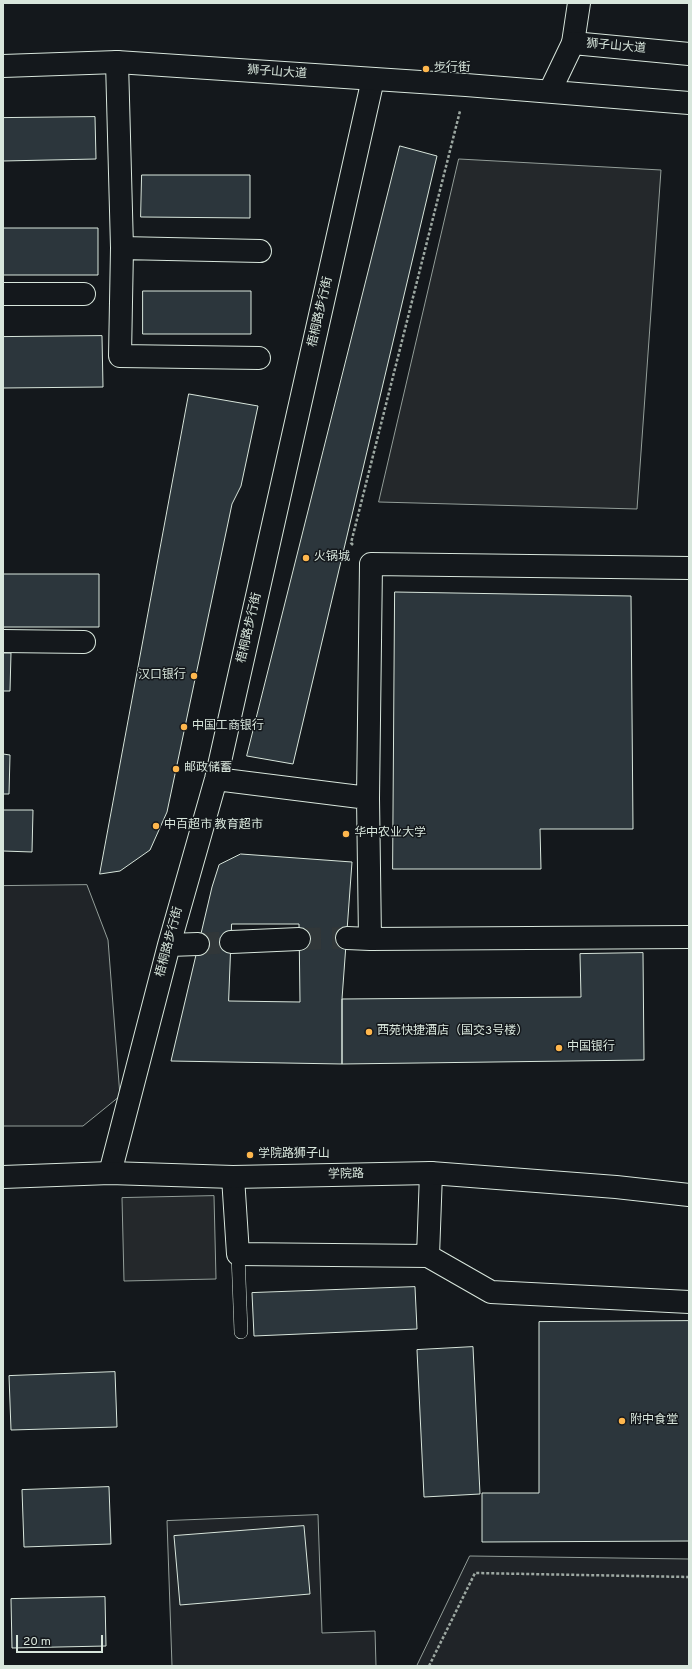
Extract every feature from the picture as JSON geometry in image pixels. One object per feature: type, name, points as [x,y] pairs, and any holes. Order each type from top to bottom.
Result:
[{"type":"street","points":[[573,43],[579,3]]},
{"type":"street","name":"狮子山大道","points":[[550,91],[573,43],[689,54]]},
{"type":"street","points":[[117,62],[122,248],[120,356],[259,358]]},
{"type":"street","name":"狮子山大道","points":[[3,66],[117,62],[550,91],[689,103]]},
{"type":"street","name":"梧桐路步行街","points":[[110,1173],[169,945],[216,779],[373,79]]},
{"type":"street","points":[[122,248],[260,251]]},
{"type":"street","points":[[3,294],[84,294]]},
{"type":"street","points":[[370,939],[368,798],[371,564],[689,568]]},
{"type":"street","points":[[3,641],[84,642]]},
{"type":"street","points":[[216,779],[368,798]]},
{"type":"street","points":[[347,938],[689,937]]},
{"type":"street","points":[[231,942],[299,939]]},
{"type":"street","points":[[169,945],[198,944]]},
{"type":"street","name":"学院路","points":[[3,1177],[110,1173],[233,1177],[430,1173],[616,1187],[689,1195]]},
{"type":"street","points":[[428,1256],[430,1173]]},
{"type":"street","points":[[233,1177],[238,1254],[428,1256],[491,1292],[689,1302]]},
{"type":"lane","points":[[238,1254],[242,1332]]},
{"type":"path","points":[[371,564],[351,543],[466,85]]},
{"type":"path","points":[[429,1666],[474,1573],[689,1577]]},
{"type":"shaded area","points":[[459,159],[661,170],[637,509],[379,502]]},
{"type":"shaded area","points":[[87,885],[108,940],[120,1096],[83,1126],[3,1126],[3,886]]},
{"type":"shaded area","points":[[214,1196],[216,1279],[124,1281],[122,1198]]},
{"type":"shaded area","points":[[318,1515],[322,1633],[375,1631],[376,1666],[172,1666],[167,1521]]},
{"type":"shaded area","points":[[470,1556],[689,1559],[689,1666],[417,1666]]},
{"type":"building","points":[[95,117],[96,159],[3,161],[3,118]]},
{"type":"building","points":[[400,146],[437,156],[293,764],[247,756]]},
{"type":"building","points":[[142,175],[250,175],[250,218],[141,217]]},
{"type":"building","points":[[3,228],[98,228],[98,275],[3,275]]},
{"type":"building","points":[[143,291],[251,291],[251,334],[143,334]]},
{"type":"building","points":[[102,336],[103,387],[3,388],[3,337]]},
{"type":"building","points":[[189,394],[258,406],[241,486],[232,504],[167,812],[150,850],[120,871],[100,874]]},
{"type":"building","points":[[3,574],[99,574],[99,627],[3,627]]},
{"type":"building","points":[[395,592],[631,596],[633,829],[540,829],[541,869],[393,869]]},
{"type":"building","points":[[3,653],[11,653],[10,691],[3,691]]},
{"type":"building","points":[[3,754],[10,755],[9,794],[3,794]]},
{"type":"building","points":[[3,810],[33,810],[32,852],[3,851]]},
{"type":"building","points":[[241,854],[352,862],[342,999],[342,1064],[171,1061],[212,887],[219,865]],"holes":[[[232,924],[299,924],[300,1002],[229,1001]]]},
{"type":"building","points":[[643,953],[644,1060],[342,1064],[342,999],[581,997],[580,954]]},
{"type":"building","points":[[415,1287],[417,1329],[254,1336],[252,1293]]},
{"type":"building","points":[[689,1321],[689,1541],[482,1542],[482,1493],[539,1493],[539,1322]]},
{"type":"building","points":[[473,1347],[480,1494],[424,1497],[417,1350]]},
{"type":"building","points":[[115,1372],[117,1427],[11,1430],[9,1376]]},
{"type":"building","points":[[109,1487],[111,1544],[24,1547],[22,1490]]},
{"type":"building","points":[[304,1526],[310,1594],[180,1605],[174,1536]]},
{"type":"building","points":[[105,1597],[106,1646],[12,1648],[11,1599]]},
{"type":"tunnel","points":[[299,939],[347,938]]},
{"type":"tunnel","points":[[198,944],[231,942]]},
{"type":"place","name":"步行街","points":[[426,69]]},
{"type":"place","name":"火锅城","points":[[306,558]]},
{"type":"place","name":"汉口银行","points":[[194,676]]},
{"type":"place","name":"中国工商银行","points":[[184,727]]},
{"type":"place","name":"邮政储蓄","points":[[176,769]]},
{"type":"place","name":"中百超市 教育超市","points":[[156,826]]},
{"type":"place","name":"华中农业大学","points":[[346,834]]},
{"type":"place","name":"西苑快捷酒店（国交3号楼）","points":[[369,1032]]},
{"type":"place","name":"中国银行","points":[[559,1048]]},
{"type":"place","name":"学院路狮子山","points":[[250,1155]]},
{"type":"place","name":"附中食堂","points":[[622,1421]]}]
